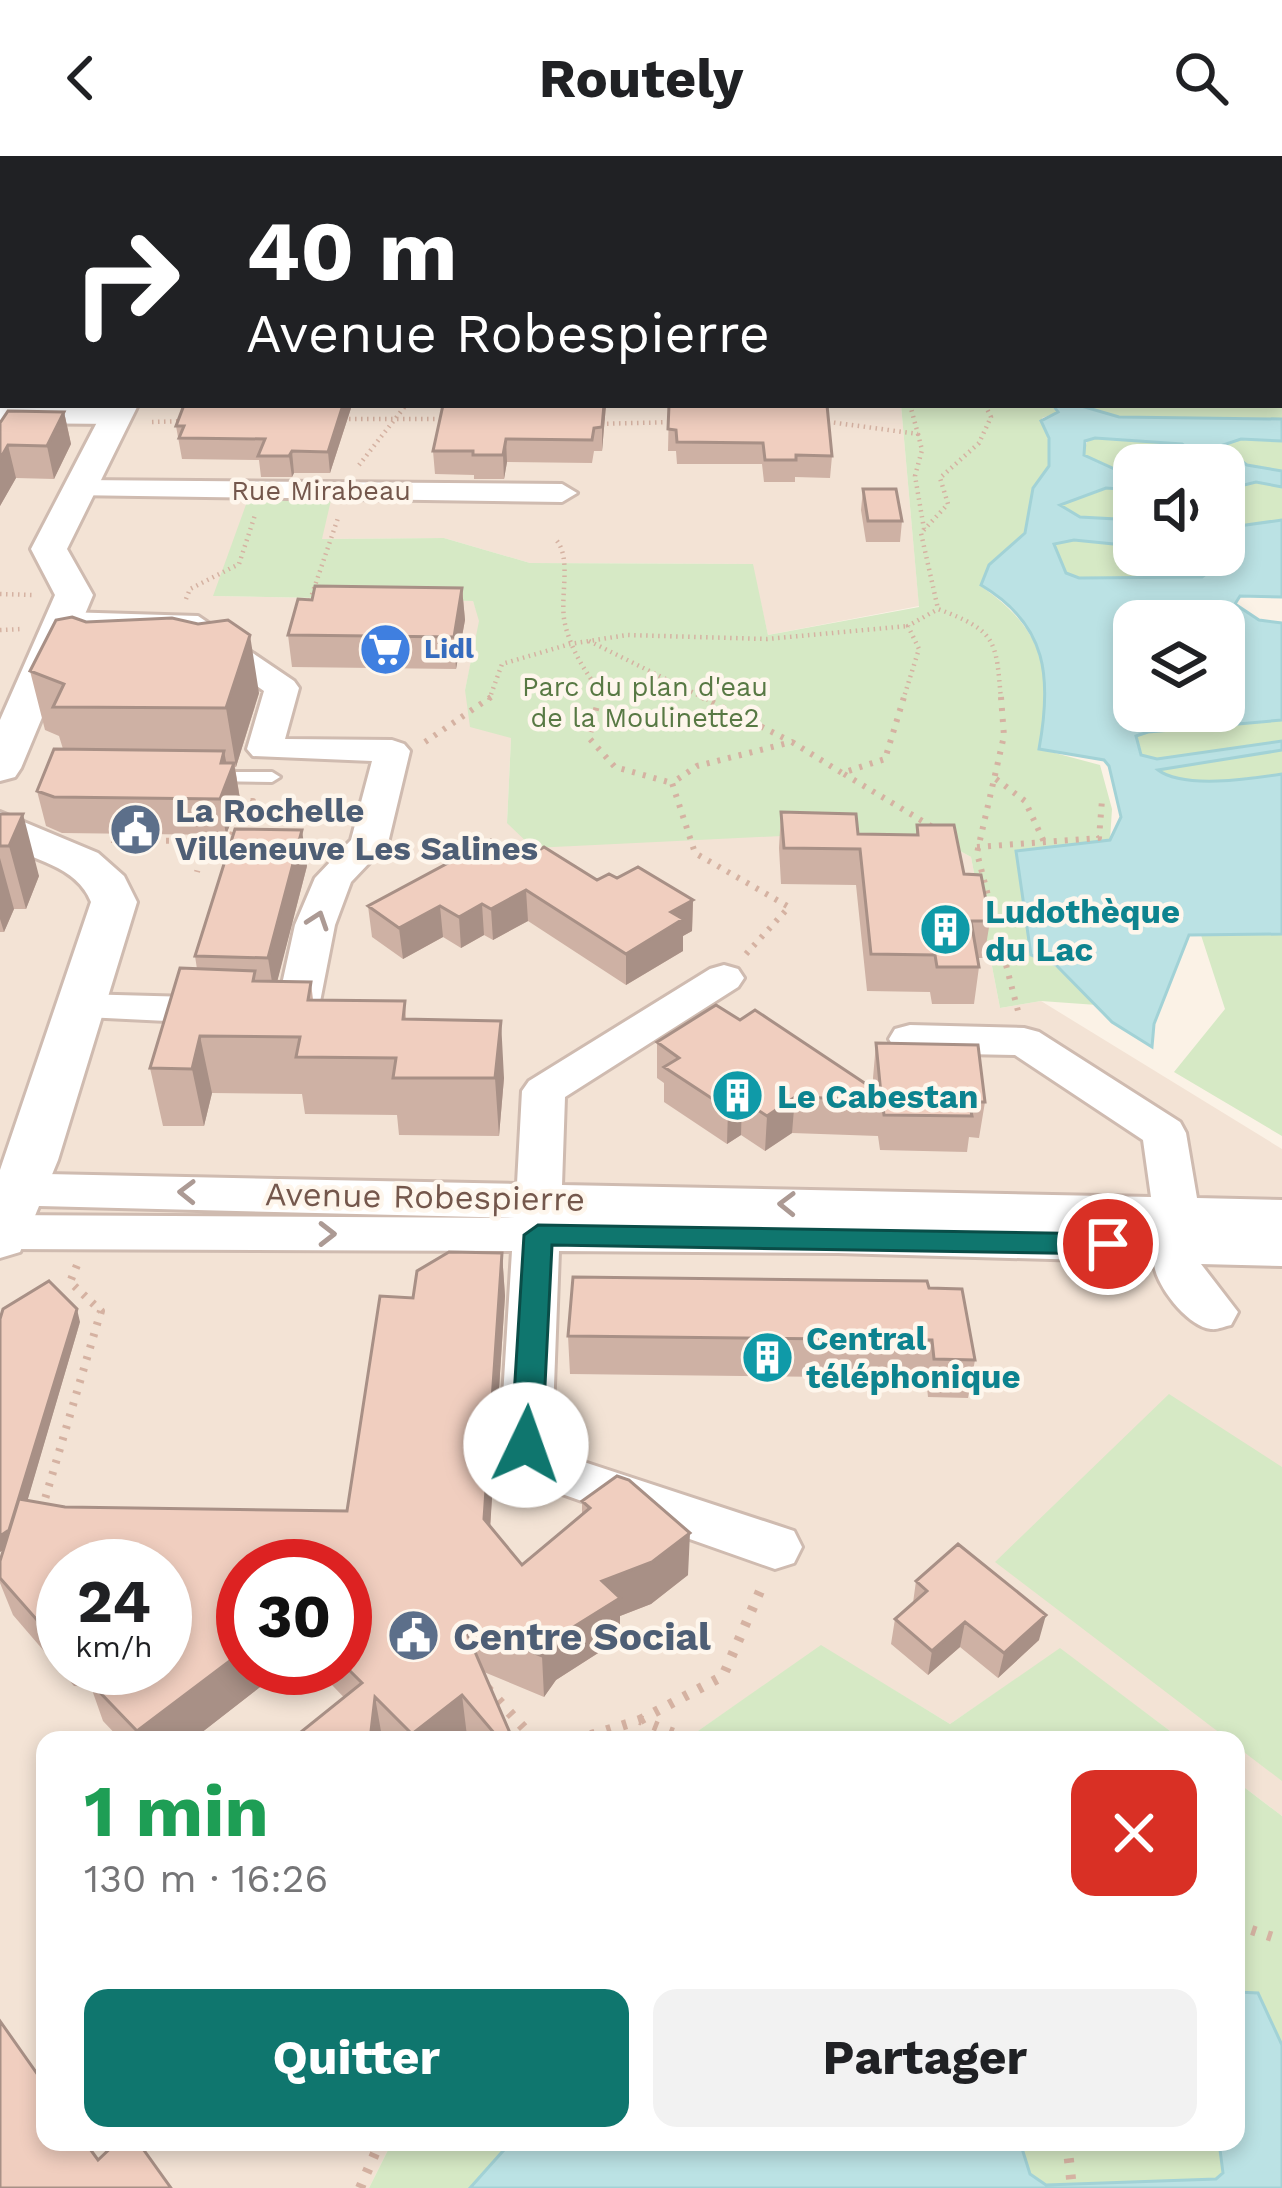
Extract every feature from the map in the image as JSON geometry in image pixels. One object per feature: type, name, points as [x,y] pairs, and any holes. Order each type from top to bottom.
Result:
[{"type":"street","points":[[0,415],[118,414],[50,549],[74,595],[0,767]]},
{"type":"street","name":"Rue Mirabeau","points":[[81,489],[562,494]]},
{"type":"street","points":[[65,622],[187,622],[282,688],[265,749],[392,751],[369,843],[334,878],[315,925],[297,1012]]},
{"type":"street","points":[[0,825],[19,840],[95,869],[110,886],[111,918],[4,1216]]},
{"type":"street","points":[[724,977],[544,1091],[526,1445],[544,1466],[569,1478],[776,1547]]},
{"type":"street","points":[[80,1007],[342,1013]]},
{"type":"street","points":[[910,1039],[1024,1042],[1163,1133],[1179,1230],[1178,1273],[1214,1312]]},
{"type":"street","name":"Avenue Robespierre","points":[[4,1216],[88,1232],[537,1216]]},
{"type":"street","name":"Avenue Robespierre","points":[[4,1216],[537,1216],[838,1236],[1179,1230],[1282,1216]]},
{"type":"street","name":"Avenue Robespierre","points":[[1179,1230],[1282,1249]]},
{"type":"lane","points":[[203,776],[272,777]]},
{"type":"path","points":[[305,615],[356,469],[403,408]]},
{"type":"path","points":[[911,408],[922,450],[915,476],[924,529]]},
{"type":"path","points":[[938,609],[921,533],[948,504],[940,478],[979,443],[992,417],[987,408]]},
{"type":"path","points":[[118,414],[185,421]]},
{"type":"path","points":[[323,418],[453,419]]},
{"type":"path","points":[[802,419],[918,434]]},
{"type":"path","points":[[576,423],[683,421]]},
{"type":"path","points":[[184,604],[190,589],[239,564],[262,491]]},
{"type":"path","points":[[557,541],[565,550],[558,604],[579,665],[600,692],[589,738],[615,767],[672,783],[697,766],[791,742]]},
{"type":"path","points":[[0,606],[6,595]]},
{"type":"path","points":[[408,751],[490,700],[502,664],[570,644],[628,635],[767,639],[908,626],[938,609],[979,624],[996,645],[1004,736],[977,850],[1024,1042]]},
{"type":"path","points":[[842,773],[885,760],[919,649],[908,626]]},
{"type":"path","points":[[588,641],[791,742],[938,830]]},
{"type":"path","points":[[996,779],[1025,801],[1045,844]]},
{"type":"path","points":[[672,783],[695,854],[789,907],[724,977]]},
{"type":"path","points":[[232,835],[242,800],[253,801],[244,835]]},
{"type":"path","points":[[958,842],[977,850],[1099,838],[1102,800]]},
{"type":"path","points":[[43,848],[61,840],[187,841],[200,859],[197,872]]},
{"type":"path","points":[[39,1516],[101,1311],[70,1282],[88,1232]]},
{"type":"path","points":[[604,1731],[640,1720],[723,1676],[748,1627],[776,1547]]},
{"type":"path","points":[[473,1672],[527,1731]]},
{"type":"path","points":[[640,1720],[669,1731]]},
{"type":"path","points":[[1245,1928],[1282,1940]]},
{"type":"path","points":[[360,2188],[376,2151]]},
{"type":"path","points":[[1067,2151],[1072,2188]]},
{"type":"shaded area","points":[[0,408],[901,408],[919,606],[768,635],[752,564],[530,563],[444,538],[321,539],[330,501],[214,596],[473,601],[480,621],[465,690],[511,738],[507,823],[942,841],[971,857],[1000,1008],[1041,1001],[1282,1149],[1282,1816],[1245,1788],[1245,1731],[1170,1731],[1060,1649],[950,1724],[821,1646],[698,1731],[36,1731],[36,2151],[388,2151],[369,2188],[0,2188]]},
{"type":"green space","name":"Parc du plan d'eau de la Moulinette2","points":[[901,408],[1053,408],[1058,412],[1042,418],[1052,454],[1045,475],[1033,488],[1025,533],[986,571],[982,587],[1020,621],[1040,657],[1045,699],[1040,749],[1100,765],[1112,809],[1110,840],[1017,850],[1043,958],[1073,979],[1097,1005],[1041,1001],[1000,1008],[971,857],[942,841],[822,834],[533,848],[507,823],[511,738],[470,727],[465,690],[479,621],[473,601],[213,596],[248,499],[331,500],[322,539],[444,538],[530,563],[753,564],[768,635],[919,607]]},
{"type":"green space","points":[[1088,408],[1282,408],[1282,418],[1119,417]]},
{"type":"green space","points":[[1088,439],[1180,444],[1113,444],[1113,469],[1083,455]]},
{"type":"green space","points":[[1241,439],[1282,441],[1282,471],[1246,465],[1245,444],[1226,444]]},
{"type":"green space","points":[[1245,485],[1282,487],[1282,520],[1245,525]]},
{"type":"green space","points":[[1113,488],[1113,519],[1080,517],[1060,505]]},
{"type":"green space","points":[[1058,542],[1113,544],[1113,576],[1201,576],[1079,578],[1066,573],[1054,549]]},
{"type":"green space","points":[[1282,720],[1282,741],[1157,759],[1141,755],[1136,736],[1245,732],[1245,723]]},
{"type":"green space","points":[[1282,750],[1282,774],[1198,782],[1157,770]]},
{"type":"green space","points":[[1282,931],[1282,1136],[1174,1072],[1225,1009],[1200,932]]},
{"type":"green space","points":[[1169,1394],[1282,1467],[1282,1781],[1245,1753],[1245,1731],[1217,1731],[995,1562]]},
{"type":"green space","points":[[821,1645],[950,1724],[1060,1648],[1170,1731],[698,1731]]},
{"type":"green space","points":[[1245,1788],[1282,1816],[1282,2045],[1258,1994],[1245,1993]]},
{"type":"green space","points":[[388,2151],[502,2151],[470,2188],[369,2188]]},
{"type":"green space","points":[[1023,2151],[1220,2151],[1223,2173],[1216,2179],[1046,2185],[1030,2175]]},
{"type":"water","points":[[1055,408],[1088,408],[1119,417],[1282,419],[1282,441],[1085,441],[1084,455],[1113,468],[1113,488],[1060,505],[1080,517],[1113,519],[1113,544],[1074,540],[1054,544],[1066,573],[1079,578],[1245,576],[1245,525],[1282,520],[1282,597],[1113,600],[1113,732],[1148,732],[1136,736],[1141,755],[1157,759],[1282,741],[1282,750],[1158,770],[1200,781],[1282,774],[1282,934],[1189,935],[1154,1024],[1152,1047],[1112,1022],[1056,965],[1031,955],[1016,851],[1110,840],[1121,817],[1104,760],[1039,749],[1045,699],[1040,655],[1020,618],[981,585],[989,565],[1025,533],[1033,488],[1049,466],[1049,438],[1041,421],[1058,412]]},
{"type":"water","points":[[1245,464],[1282,471],[1282,487],[1245,485]]},
{"type":"water","points":[[1245,611],[1259,620],[1282,623],[1282,720],[1245,723]]},
{"type":"water","points":[[1245,1992],[1258,1993],[1282,2045],[1282,2188],[470,2188],[503,2151],[1023,2151],[1030,2174],[1046,2185],[1216,2179],[1223,2173],[1220,2151],[1245,2151]]},
{"type":"building","points":[[183,408],[342,408],[328,452],[258,456],[265,439],[179,438],[184,426],[176,426]]},
{"type":"building","points":[[442,408],[604,408],[602,427],[594,428],[592,440],[506,439],[503,455],[433,451]]},
{"type":"building","points":[[669,408],[827,408],[832,456],[765,460],[763,443],[677,442],[676,430],[668,429]]},
{"type":"building","points":[[8,411],[64,412],[47,446],[8,445],[0,459],[0,423]]},
{"type":"building","points":[[863,489],[896,489],[902,521],[868,521]]},
{"type":"building","points":[[315,586],[462,588],[454,637],[288,635],[298,599],[312,600]]},
{"type":"building","points":[[72,617],[86,622],[228,620],[250,635],[226,708],[53,707],[64,684],[30,671],[56,620]]},
{"type":"building","points":[[54,749],[224,751],[221,763],[234,763],[220,799],[54,797],[37,791]]},
{"type":"building","points":[[781,812],[856,814],[858,834],[918,835],[917,825],[954,825],[964,874],[981,875],[990,921],[971,921],[979,967],[937,967],[935,955],[871,954],[860,849],[784,848]]},
{"type":"building","points":[[0,814],[23,814],[9,846],[0,846]]},
{"type":"building","points":[[235,829],[302,830],[268,958],[195,956]]},
{"type":"building","points":[[491,840],[523,860],[544,847],[597,880],[609,874],[617,878],[638,867],[693,900],[671,912],[683,919],[626,954],[526,890],[491,909],[482,904],[459,917],[440,906],[399,928],[368,906]]},
{"type":"building","points":[[180,968],[255,971],[253,981],[311,982],[308,1000],[405,1001],[403,1019],[501,1021],[495,1078],[393,1078],[396,1058],[296,1057],[300,1037],[200,1036],[192,1069],[150,1068]]},
{"type":"building","points":[[716,1005],[740,1020],[755,1010],[881,1094],[876,1043],[978,1045],[985,1102],[969,1102],[972,1116],[884,1115],[882,1100],[795,1097],[767,1116],[742,1100],[728,1109],[664,1067],[679,1058],[657,1042]]},
{"type":"building","points":[[449,1252],[502,1253],[484,1519],[522,1565],[590,1508],[582,1501],[617,1476],[629,1480],[690,1533],[652,1562],[602,1581],[620,1598],[554,1639],[542,1656],[463,1624],[509,1731],[492,1731],[462,1695],[416,1731],[409,1731],[375,1697],[371,1731],[302,1731],[347,1695],[372,1695],[372,1539],[216,1539],[216,1671],[192,1689],[192,1539],[36,1539],[36,1619],[0,1578],[0,1561],[19,1499],[65,1507],[347,1511],[380,1296],[413,1298],[417,1271]]},
{"type":"building","points":[[573,1277],[927,1281],[929,1288],[962,1289],[975,1360],[934,1359],[932,1340],[568,1336]]},
{"type":"building","points":[[49,1281],[77,1309],[9,1530],[0,1536],[0,1319],[3,1309]]},
{"type":"building","points":[[958,1544],[1046,1615],[1004,1653],[965,1622],[932,1651],[895,1619],[927,1591],[916,1581]]},
{"type":"building","points":[[102,1695],[185,1695],[137,1731]]},
{"type":"building","points":[[0,2021],[36,2072],[36,2151],[92,2151],[98,2160],[108,2151],[144,2151],[171,2188],[0,2188]]},
{"type":"place","name":"Lidl","points":[[385,649]]},
{"type":"place","name":"La Rochelle Villeneuve Les Salines","points":[[136,829]]},
{"type":"place","name":"Ludothèque du Lac","points":[[946,930]]},
{"type":"place","name":"Le Cabestan","points":[[738,1096]]},
{"type":"place","name":"Central téléphonique","points":[[767,1357]]},
{"type":"place","name":"Centre Social","points":[[414,1636]]},
{"type":"route","points":[[526,1445],[538,1235],[838,1236],[1108,1244]]}]
